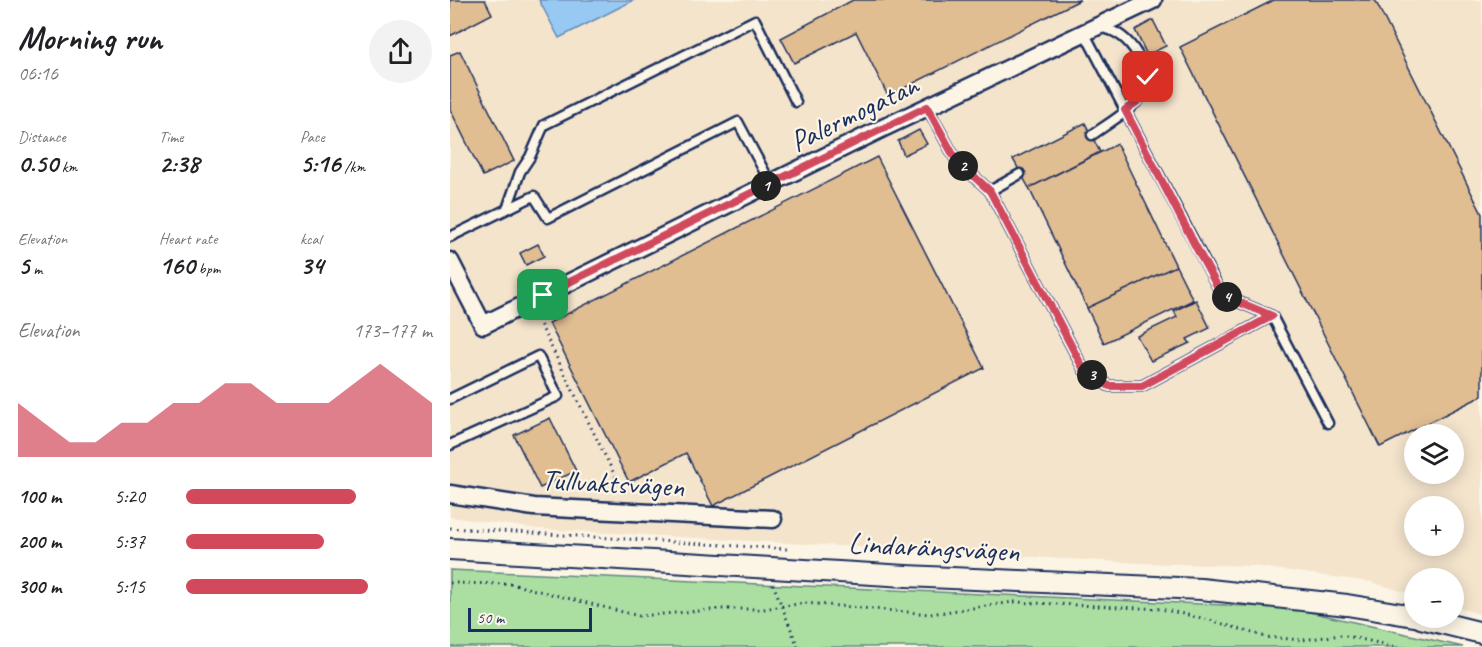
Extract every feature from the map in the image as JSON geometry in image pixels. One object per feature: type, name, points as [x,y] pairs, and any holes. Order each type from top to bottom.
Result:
[{"type":"street","name":"Palermogatan","points":[[450,261],[483,325],[927,107],[1153,0]]},
{"type":"street","name":"Tullvaktsvägen","points":[[450,494],[534,507],[774,519]]},
{"type":"street","name":"Lindarängsvägen","points":[[450,549],[767,568],[1201,589],[1347,605],[1404,614]]},
{"type":"street","points":[[1462,628],[1482,633]]},
{"type":"lane","points":[[507,209],[520,172],[530,158],[544,125],[755,20],[796,102]]},
{"type":"lane","points":[[1092,135],[1125,110],[1147,93],[1150,86],[1148,77],[1130,44],[1119,33],[1104,28],[1089,30],[1125,110],[1222,295],[1272,316],[1328,423]]},
{"type":"lane","points":[[927,107],[956,160],[990,191],[1084,370],[1109,386],[1142,386],[1272,316]]},
{"type":"lane","points":[[450,237],[534,196],[548,218],[738,122],[771,184]]},
{"type":"lane","points":[[990,191],[1020,174]]},
{"type":"lane","points":[[450,399],[538,356],[558,396],[450,445]]},
{"type":"path","points":[[543,295],[545,309],[538,322],[633,511]]},
{"type":"path","points":[[767,568],[798,647]]},
{"type":"path","points":[[450,583],[512,585],[639,616],[805,603],[930,614],[1014,602],[1161,609],[1210,620],[1266,637],[1301,640],[1342,635],[1397,647]]},
{"type":"shaded area","points":[[450,0],[539,0],[559,38],[634,0],[1482,0],[1482,615],[1464,609],[1464,568],[1404,568],[1404,592],[1371,582],[1252,566],[1138,563],[538,529],[450,517]]},
{"type":"green space","points":[[450,570],[1292,608],[1463,647],[450,647]]},
{"type":"water","points":[[539,0],[634,0],[559,38]]},
{"type":"building","points":[[450,0],[485,0],[492,14],[450,36]]},
{"type":"building","points":[[853,0],[1080,0],[888,96],[856,32],[794,63],[781,38]]},
{"type":"building","points":[[1274,0],[1375,0],[1482,214],[1482,396],[1426,424],[1404,424],[1404,435],[1380,447],[1180,47]]},
{"type":"building","points":[[1153,20],[1166,46],[1147,55],[1135,30]]},
{"type":"building","points":[[460,51],[514,161],[483,176],[450,109],[450,55]]},
{"type":"building","points":[[1085,123],[1100,152],[1029,188],[1013,159]]},
{"type":"building","points":[[919,130],[927,144],[904,155],[898,141]]},
{"type":"building","points":[[1117,144],[1176,266],[1087,308],[1029,188]]},
{"type":"building","points":[[877,157],[984,368],[713,506],[686,453],[629,482],[549,323]]},
{"type":"building","points":[[538,244],[544,256],[526,265],[520,253]]},
{"type":"building","points":[[1176,266],[1193,300],[1104,343],[1087,308]]},
{"type":"building","points":[[1196,300],[1210,328],[1187,339],[1190,343],[1151,361],[1137,336],[1177,317],[1174,311]]},
{"type":"building","points":[[550,418],[576,471],[540,488],[514,435]]},
{"type":"route","points":[[543,295],[927,107],[956,160],[990,191],[1084,370],[1109,386],[1142,386],[1272,316],[1222,295],[1197,249],[1125,110],[1147,93],[1150,86],[1148,77]]}]
